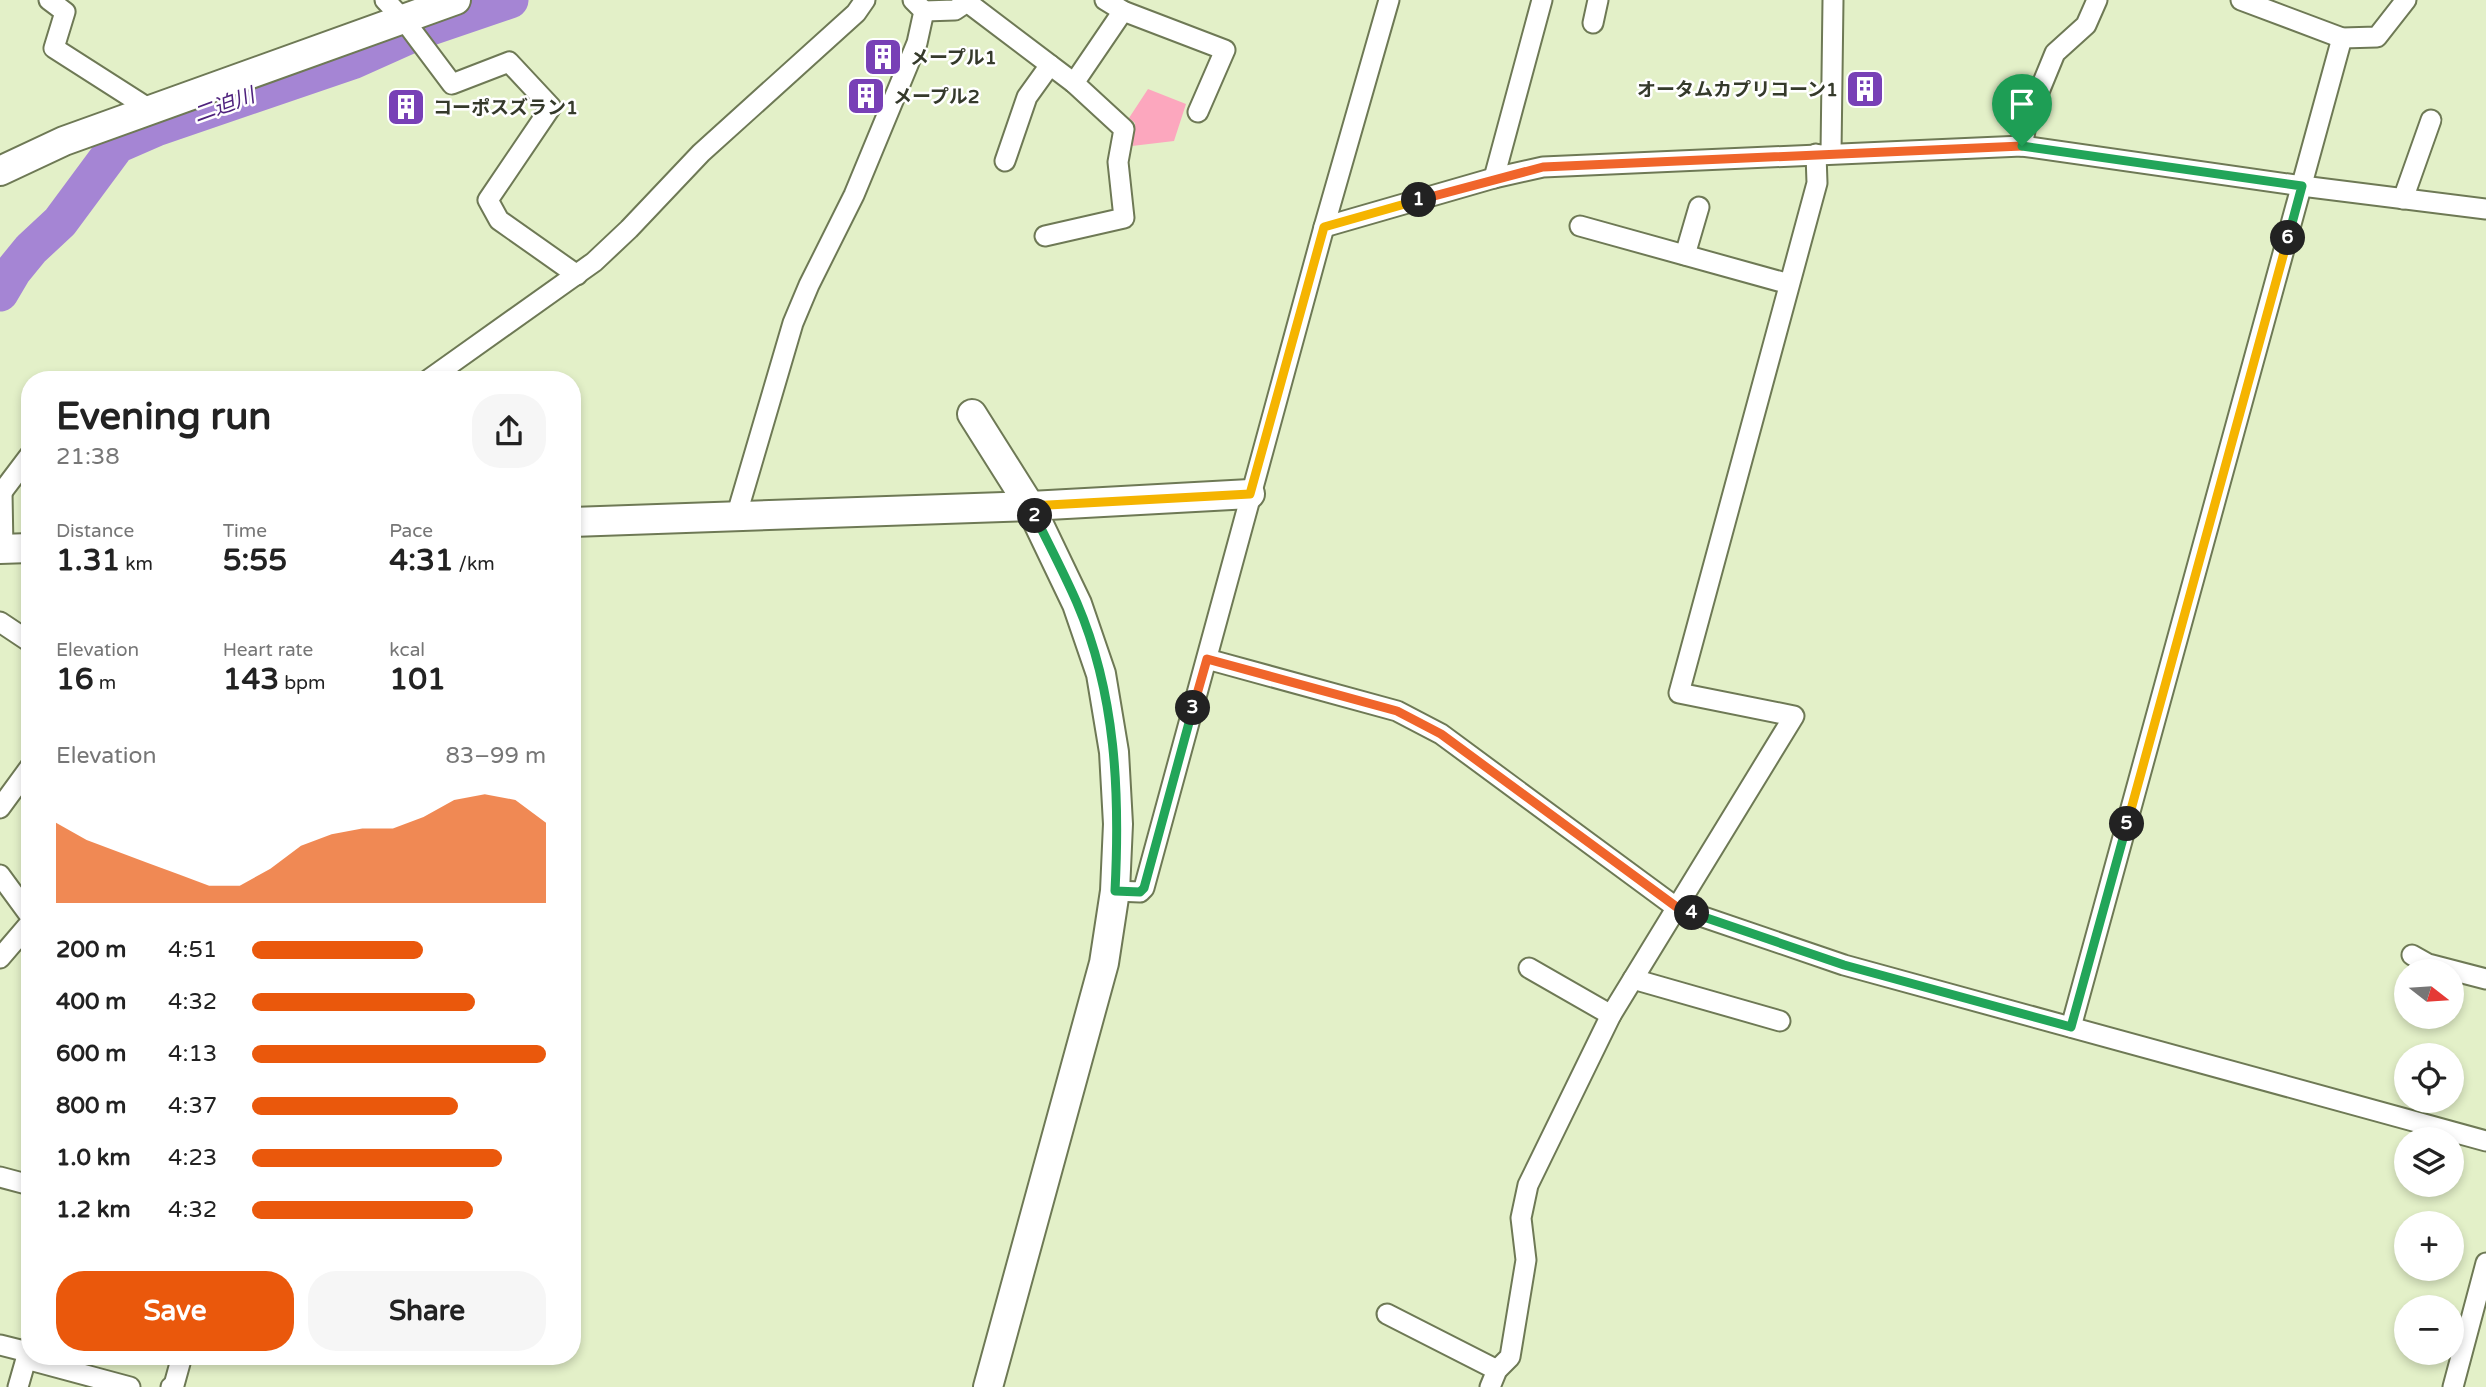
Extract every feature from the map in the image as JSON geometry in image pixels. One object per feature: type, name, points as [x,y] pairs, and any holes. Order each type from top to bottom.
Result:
[{"type":"street","points":[[49,0],[65,12],[54,48],[150,110]]},
{"type":"street","points":[[385,0],[452,84],[509,62],[551,107],[488,200],[499,220],[577,275]]},
{"type":"street","points":[[0,172],[64,141],[405,23],[456,0]]},
{"type":"street","points":[[441,371],[594,262],[701,153],[856,13],[865,0]]},
{"type":"street","points":[[1105,0],[1123,11],[1225,50],[1198,112]]},
{"type":"street","points":[[1115,891],[1140,892],[1144,888],[1250,494],[1389,0]]},
{"type":"street","points":[[1494,178],[1542,0]]},
{"type":"street","points":[[1592,23],[1598,0]]},
{"type":"street","points":[[1387,1314],[1494,1379],[1510,1357],[1526,1260],[1521,1218],[1528,1185],[1611,1015],[1794,716],[1679,692],[1817,183],[1823,153],[1833,0],[1844,0]]},
{"type":"street","points":[[2022,146],[2027,121],[2055,53],[2087,25],[2097,0]]},
{"type":"street","points":[[2241,0],[2342,38],[2377,37],[2406,0]]},
{"type":"street","points":[[736,517],[793,323],[854,195],[917,43],[919,6],[955,10],[967,2],[1074,83],[1124,130],[1118,162],[1124,218],[1045,236]]},
{"type":"street","points":[[1074,83],[1123,11]]},
{"type":"street","points":[[2071,1027],[2342,38]]},
{"type":"street","points":[[1005,161],[1027,97],[1050,65]]},
{"type":"street","points":[[2403,199],[2431,120]]},
{"type":"street","points":[[1324,227],[1494,178],[1543,167],[2022,146],[2486,209]]},
{"type":"street","points":[[1685,255],[1699,207]]},
{"type":"street","points":[[1580,226],[1789,284]]},
{"type":"street","points":[[972,415],[1030,506],[1077,604],[1101,674],[1114,751],[1118,824],[1115,891],[1104,963],[988,1387]]},
{"type":"street","points":[[11,549],[1,491],[21,466]]},
{"type":"street","points":[[581,522],[1030,506],[1250,494]]},
{"type":"street","points":[[0,622],[21,636]]},
{"type":"street","points":[[1207,659],[1397,711],[1441,734],[1678,908],[1844,965],[2486,1141]]},
{"type":"street","points":[[0,808],[21,779]]},
{"type":"street","points":[[0,875],[21,904]]},
{"type":"street","points":[[0,958],[21,934]]},
{"type":"street","points":[[2412,955],[2428,964],[2486,979]]},
{"type":"street","points":[[1530,968],[1611,1015]]},
{"type":"street","points":[[1633,979],[1780,1021]]},
{"type":"street","points":[[0,1177],[21,1183]]},
{"type":"street","points":[[2453,1387],[2486,1263]]},
{"type":"street","points":[[0,1345],[21,1350]]},
{"type":"street","points":[[18,1387],[24,1365]]},
{"type":"street","points":[[66,1365],[130,1387]]},
{"type":"street","points":[[171,1387],[180,1365]]},
{"type":"shaded area","points":[[1148,89],[1186,104],[1174,141],[1132,146],[1135,123],[1129,118]]},
{"type":"waterway","name":"二迫川","points":[[0,293],[13,271],[31,249],[60,222],[117,145],[156,128],[352,61],[419,31],[510,0]]},
{"type":"place","name":"メープル1","points":[[883,57]]},
{"type":"place","name":"オータムカプリコーン1","points":[[1865,89]]},
{"type":"place","name":"メープル2","points":[[866,96]]},
{"type":"place","name":"コーポスズラン1","points":[[406,107]]},
{"type":"route","points":[[2022,146],[2302,186],[2071,1027],[1844,965],[1678,908],[1441,734],[1397,711],[1207,659],[1144,888],[1140,892],[1115,891],[1118,824],[1114,751],[1101,674],[1077,604],[1030,506],[1250,494],[1324,227],[1494,178],[1543,167],[2022,146]]}]
